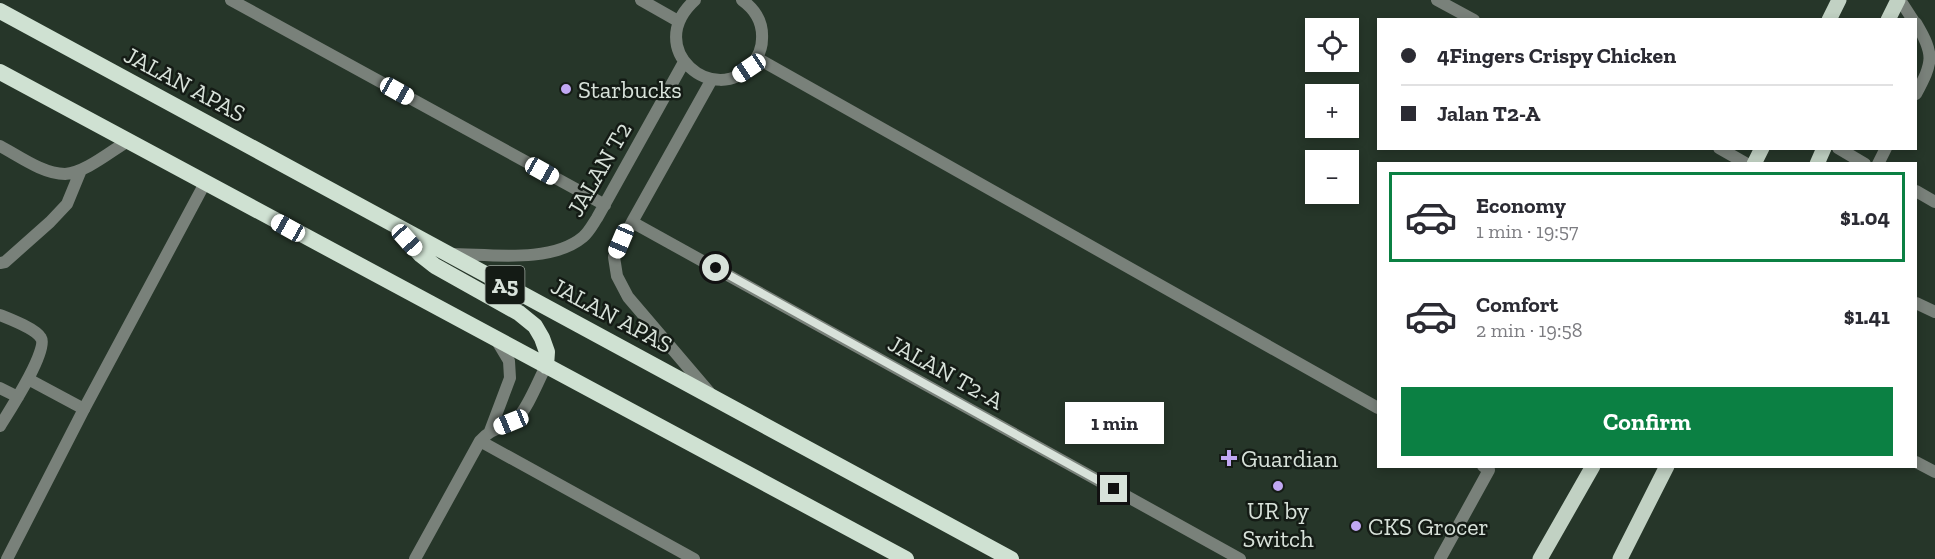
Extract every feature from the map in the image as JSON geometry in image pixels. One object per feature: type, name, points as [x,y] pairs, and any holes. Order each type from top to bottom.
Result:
[{"type":"highway","name":"JALAN APAS","points":[[0,11],[1011,559]]},
{"type":"highway","name":"A5","points":[[0,72],[906,559]]},
{"type":"highway","points":[[393,224],[421,255],[435,266],[519,313],[535,326],[546,352],[546,366]]},
{"type":"main road","points":[[1830,18],[1839,0]]},
{"type":"main road","points":[[1889,18],[1899,0]]},
{"type":"main road","points":[[1540,559],[1592,468]]},
{"type":"main road","points":[[1620,559],[1666,468]]},
{"type":"street","points":[[231,0],[604,205]]},
{"type":"street","points":[[640,0],[678,21]]},
{"type":"street","points":[[694,0],[678,21],[677,49],[684,62],[692,70],[712,79],[737,76],[749,68],[757,58],[762,45],[762,30],[758,17],[742,0]]},
{"type":"street","points":[[1437,0],[1470,18]]},
{"type":"street","points":[[1899,0],[1912,18]]},
{"type":"street","points":[[1917,25],[1933,56],[1917,92]]},
{"type":"street","points":[[757,58],[1377,407]]},
{"type":"street","name":"JALAN T2","points":[[448,254],[538,255],[565,249],[584,236],[604,205],[684,62]]},
{"type":"street","points":[[712,79],[632,222],[615,257],[617,276],[628,297],[714,398]]},
{"type":"street","points":[[0,146],[45,170],[65,174],[81,170],[128,141]]},
{"type":"street","points":[[1722,150],[1744,162]]},
{"type":"street","points":[[1842,150],[1862,162]]},
{"type":"street","points":[[0,263],[5,262],[67,204],[81,170]]},
{"type":"street","points":[[7,559],[205,183]]},
{"type":"street","points":[[1917,192],[1935,202]]},
{"type":"street","name":"JALAN T2-A","points":[[632,222],[1240,559]]},
{"type":"street","points":[[1917,303],[1935,312]]},
{"type":"street","points":[[0,315],[36,333],[42,338],[43,345],[28,380],[0,426]]},
{"type":"street","points":[[490,431],[510,378],[511,369],[509,361],[495,339]]},
{"type":"street","points":[[415,559],[480,441],[490,431],[511,422],[522,413],[546,366]]},
{"type":"street","points":[[28,380],[84,409]]},
{"type":"street","points":[[0,388],[18,397]]},
{"type":"street","points":[[480,441],[694,559]]},
{"type":"street","points":[[1917,463],[1935,472]]},
{"type":"street","points":[[1440,559],[1488,468]]},
{"type":"place","name":"Starbucks","points":[[566,89]]},
{"type":"place","name":"Guardian","points":[[1229,458]]},
{"type":"place","name":"UR by Switch","points":[[1278,486]]},
{"type":"place","name":"CKS Grocer","points":[[1356,526]]},
{"type":"route","points":[[716,268],[1114,489]]}]
